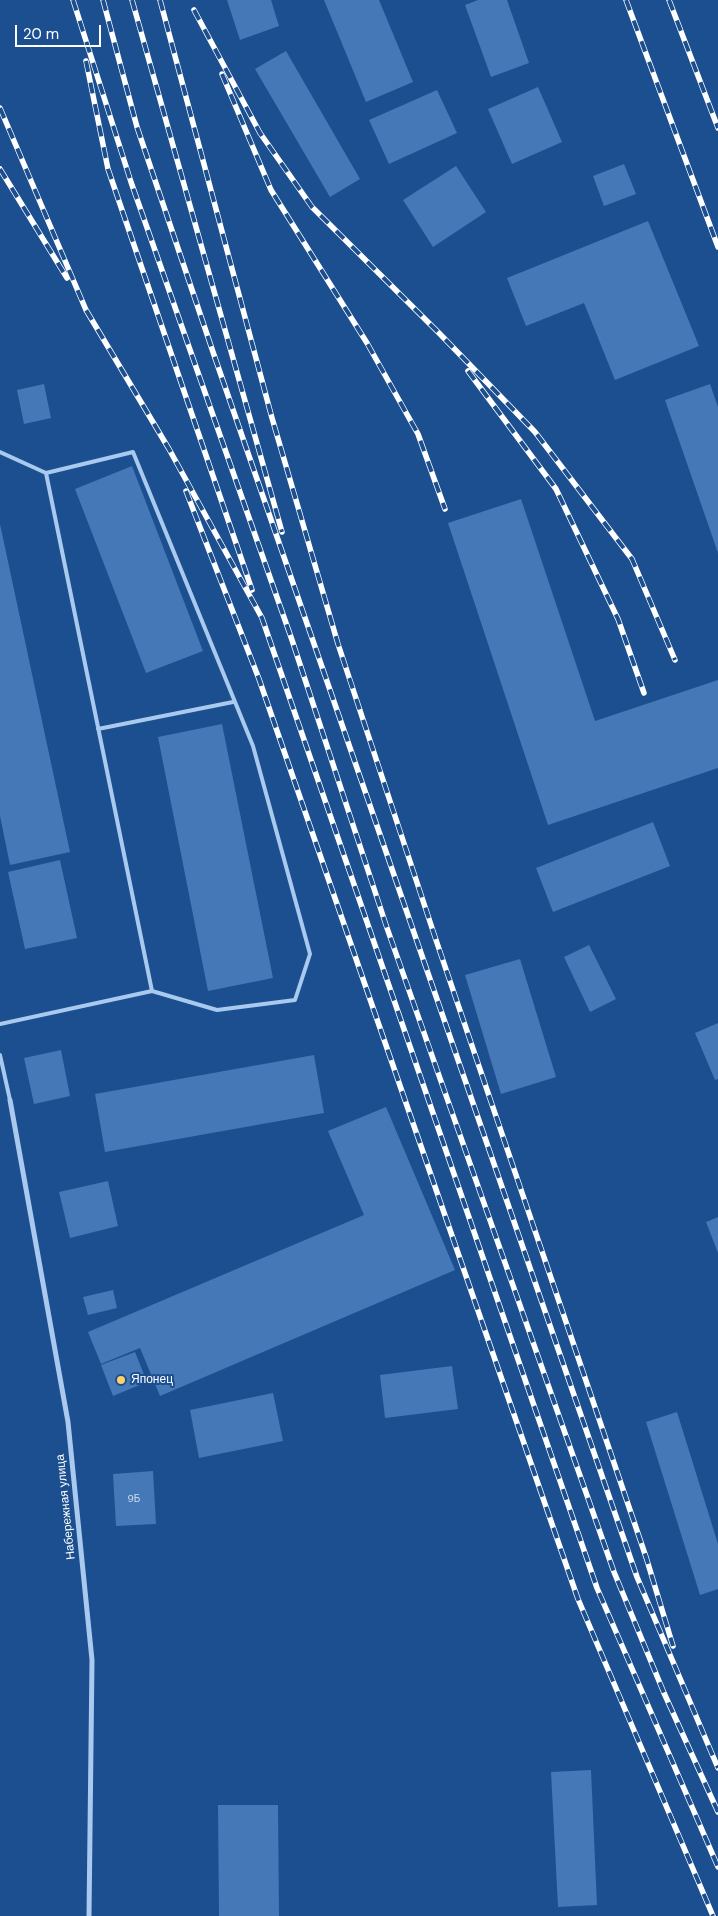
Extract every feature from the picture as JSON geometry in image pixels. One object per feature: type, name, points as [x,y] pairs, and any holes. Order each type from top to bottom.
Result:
[{"type":"street","name":"Набережная улица","points":[[10,1100],[68,1422],[92,1660],[89,1916]]},
{"type":"lane","points":[[0,452],[46,473],[133,452],[233,702],[253,746],[310,954],[295,1000],[217,1010],[152,991],[0,1024]]},
{"type":"lane","points":[[46,473],[152,991]]},
{"type":"lane","points":[[98,729],[233,702]]},
{"type":"lane","points":[[0,1054],[10,1100]]},
{"type":"building","points":[[227,0],[271,0],[279,26],[240,40]]},
{"type":"building","points":[[324,0],[379,0],[413,82],[366,102]]},
{"type":"building","points":[[478,0],[507,0],[529,63],[491,77],[465,5]]},
{"type":"building","points":[[286,51],[360,179],[330,197],[255,69]]},
{"type":"building","points":[[538,87],[562,142],[512,164],[488,109]]},
{"type":"building","points":[[437,90],[457,133],[389,164],[369,120]]},
{"type":"building","points":[[624,164],[636,194],[604,206],[593,176]]},
{"type":"building","points":[[456,166],[486,212],[433,247],[403,200]]},
{"type":"building","points":[[648,221],[699,346],[615,380],[584,303],[526,326],[507,278]]},
{"type":"building","points":[[44,384],[51,418],[24,424],[17,390]]},
{"type":"building","points":[[710,384],[718,407],[718,553],[665,400]]},
{"type":"building","points":[[132,466],[203,651],[146,673],[75,489]]},
{"type":"building","points":[[521,499],[595,721],[718,680],[718,768],[548,825],[448,523]]},
{"type":"building","points":[[0,524],[70,852],[10,865],[0,816]]},
{"type":"building","points":[[222,724],[273,978],[208,991],[158,737]]},
{"type":"building","points":[[653,822],[670,866],[553,912],[536,868]]},
{"type":"building","points":[[60,860],[77,938],[25,949],[8,872]]},
{"type":"building","points":[[589,945],[616,999],[590,1012],[564,957]]},
{"type":"building","points":[[520,959],[556,1077],[501,1094],[465,975]]},
{"type":"building","points":[[718,1023],[718,1079],[715,1080],[695,1033]]},
{"type":"building","points":[[61,1050],[70,1096],[34,1104],[24,1058]]},
{"type":"building","points":[[314,1055],[324,1113],[105,1152],[95,1094]]},
{"type":"building","points":[[386,1107],[455,1270],[160,1396],[140,1348],[101,1364],[88,1332],[364,1215],[328,1131]]},
{"type":"building","points":[[108,1181],[118,1226],[70,1238],[59,1192]]},
{"type":"building","points":[[718,1217],[718,1253],[706,1222]]},
{"type":"building","points":[[113,1290],[117,1308],[88,1315],[83,1297]]},
{"type":"building","points":[[135,1352],[147,1382],[113,1396],[101,1365]]},
{"type":"building","points":[[452,1366],[458,1409],[385,1418],[380,1375]]},
{"type":"building","points":[[273,1393],[283,1441],[199,1458],[190,1410]]},
{"type":"building","points":[[677,1412],[718,1544],[718,1589],[700,1595],[646,1422]]},
{"type":"building","points":[[153,1471],[156,1524],[116,1526],[113,1474]]},
{"type":"building","points":[[591,1770],[597,1905],[558,1907],[551,1772]]},
{"type":"building","points":[[218,1805],[278,1805],[279,1916],[219,1916]]},
{"type":"railway","points":[[73,0],[131,182],[292,640],[387,928],[614,1572],[664,1693],[718,1812]]},
{"type":"railway","points":[[103,0],[137,127],[213,352],[637,1577],[718,1768]]},
{"type":"railway","points":[[132,0],[282,532]]},
{"type":"railway","points":[[160,0],[272,418],[338,644],[436,940],[646,1557],[673,1646]]},
{"type":"railway","points":[[626,0],[718,247]]},
{"type":"railway","points":[[669,0],[718,128]]},
{"type":"railway","points":[[194,10],[260,133],[312,207],[439,333],[535,432],[632,559],[675,660]]},
{"type":"railway","points":[[86,61],[108,169],[252,590]]},
{"type":"railway","points":[[222,74],[271,190],[367,343],[418,434],[445,509]]},
{"type":"railway","points":[[0,108],[86,310],[169,449],[262,618],[597,1588],[718,1867]]},
{"type":"railway","points":[[0,169],[67,278]]},
{"type":"railway","points":[[468,371],[556,489],[618,619],[644,693]]},
{"type":"railway","points":[[186,491],[259,679],[578,1599],[713,1916]]},
{"type":"place","name":"Японец","points":[[121,1380]]}]
